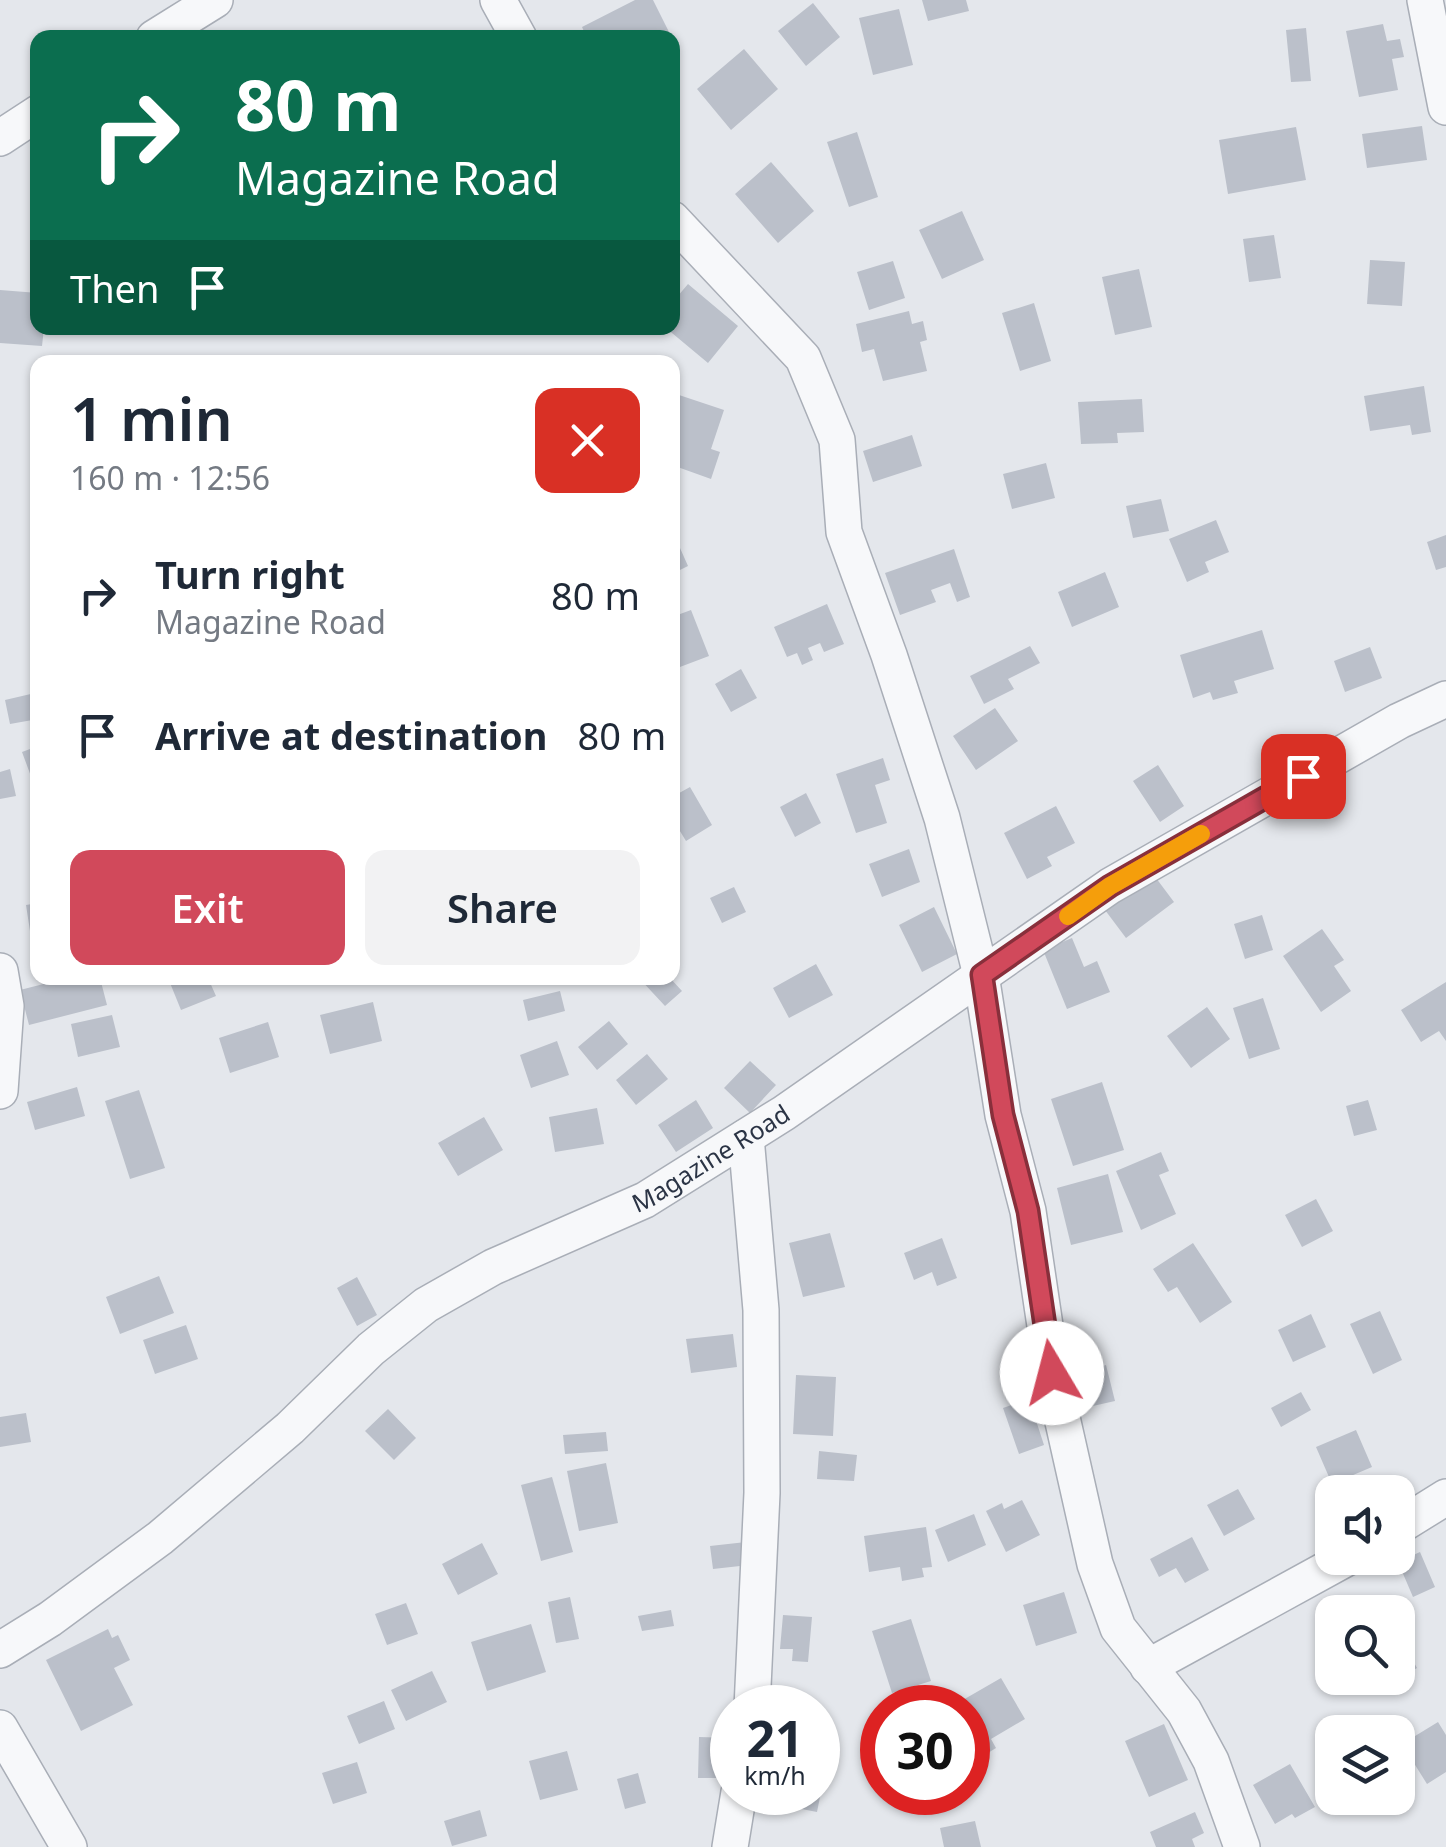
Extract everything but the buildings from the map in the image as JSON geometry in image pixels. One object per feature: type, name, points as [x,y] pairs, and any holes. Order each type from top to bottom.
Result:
[{"type":"street","points":[[167,30],[215,0]]},
{"type":"street","points":[[498,0],[515,30]]},
{"type":"street","points":[[1426,0],[1446,107]]},
{"type":"street","points":[[0,138],[30,118]]},
{"type":"street","points":[[680,227],[803,358],[822,396],[837,440],[844,532],[942,818],[982,975],[1003,1115],[1028,1211],[1052,1373],[1095,1564],[1118,1628],[1184,1711],[1211,1761],[1242,1847]]},
{"type":"street","name":"Magazine Road","points":[[0,1650],[50,1620],[160,1538],[290,1428],[371,1349],[426,1305],[492,1267],[646,1200],[746,1137],[1110,886],[1399,720],[1446,698]]},
{"type":"street","points":[[0,971],[6,1006],[0,1091]]},
{"type":"street","points":[[746,1137],[761,1310],[762,1493],[753,1685]]},
{"type":"street","points":[[1415,1516],[1446,1497]]},
{"type":"street","points":[[1148,1667],[1316,1575]]},
{"type":"street","points":[[0,1728],[70,1847]]},
{"type":"street","points":[[730,1847],[735,1815]]},
{"type":"slow traffic","points":[[1068,916],[1110,886],[1201,834]]},
{"type":"route","points":[[1052,1373],[1028,1211],[1003,1115],[982,975],[1110,886],[1303,776]]}]
